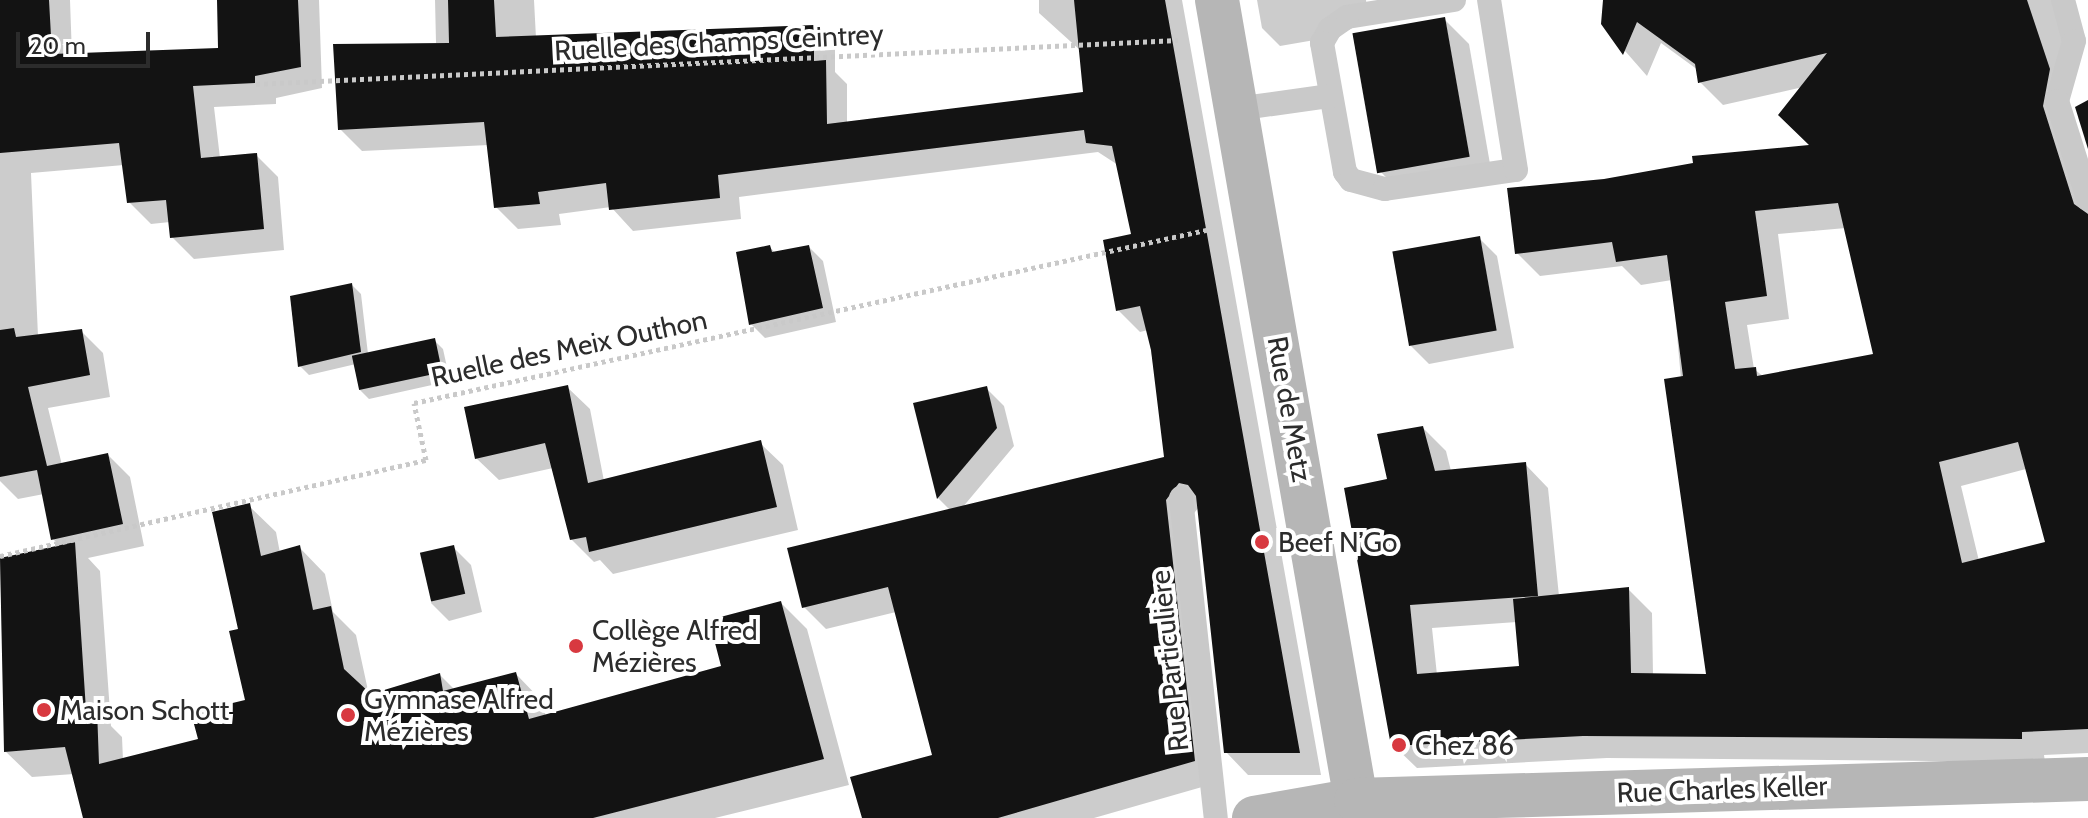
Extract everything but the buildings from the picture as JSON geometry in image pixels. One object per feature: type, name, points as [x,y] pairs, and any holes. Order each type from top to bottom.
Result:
[{"type":"main road","name":"Rue de Metz","points":[[1217,0],[1358,809]]},
{"type":"main road","name":"Rue Charles Keller","points":[[1254,818],[1358,809],[2088,779]]},
{"type":"lane","points":[[1454,0],[1347,17],[1330,29],[1322,43],[1345,172],[1365,187],[1385,189],[1516,170],[1489,0]]},
{"type":"lane","points":[[2063,0],[2074,41],[2057,101],[2088,199]]},
{"type":"lane","points":[[1236,109],[1330,96]]},
{"type":"lane","name":"Rue Particulière","points":[[1181,498],[1216,818]]},
{"type":"path","name":"Ruelle des Champs Ceintrey","points":[[256,84],[1183,39]]},
{"type":"path","name":"Ruelle des Meix Outhon","points":[[0,556],[426,460],[414,403],[1216,228]]},
{"type":"place","name":"Beef N’Go","points":[[1262,542]]},
{"type":"place","name":"Collège Alfred Mézières","points":[[576,646]]},
{"type":"place","name":"Maison Schott","points":[[44,710]]},
{"type":"place","name":"Gymnase Alfred Mézières","points":[[348,715]]},
{"type":"place","name":"Chez 86","points":[[1399,745]]}]
